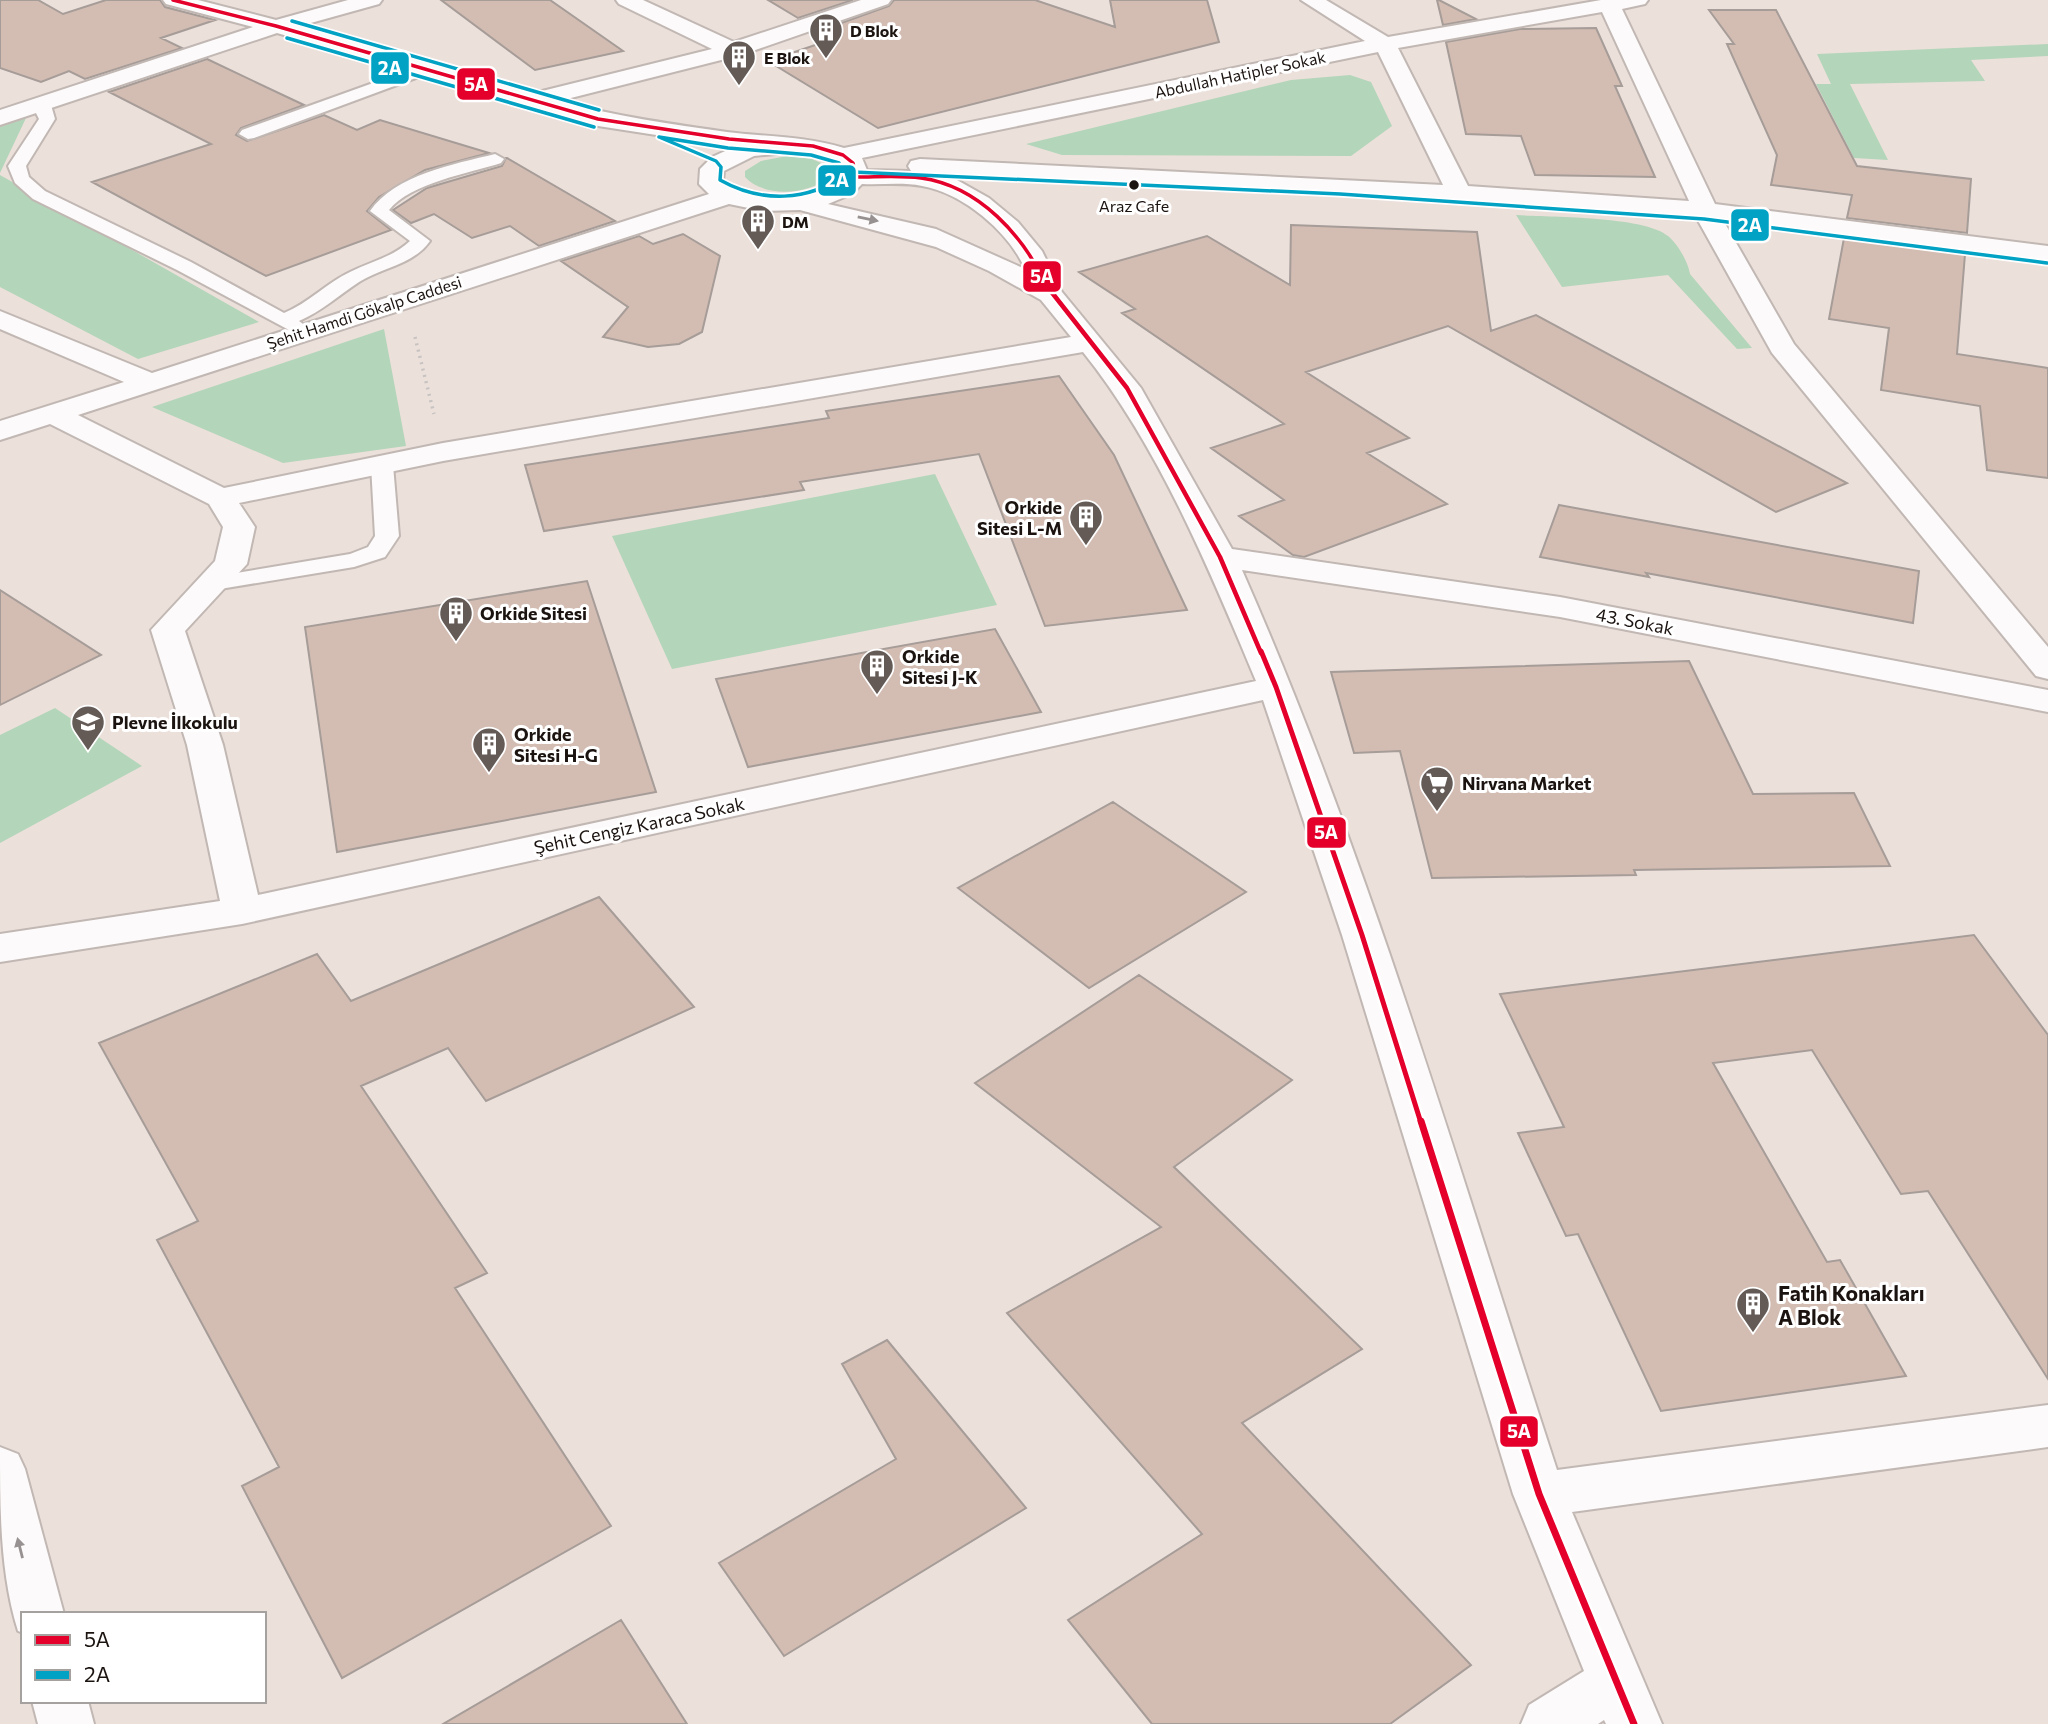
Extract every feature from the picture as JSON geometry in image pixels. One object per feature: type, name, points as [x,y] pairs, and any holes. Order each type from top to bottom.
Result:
[{"type":"street","points":[[173,0],[276,26],[598,119],[716,137],[830,150],[850,165],[948,185],[980,203],[1009,227],[1033,257],[1050,294],[1127,388],[1220,557],[1276,687],[1363,935],[1539,1494],[1625,1703],[1549,1724]]},
{"type":"street","points":[[0,118],[276,26],[372,0]]},
{"type":"street","points":[[626,0],[733,50]]},
{"type":"street","points":[[534,100],[733,50],[881,0]]},
{"type":"street","points":[[1311,0],[1385,44],[1459,192]]},
{"type":"street","name":"Abdullah Hatipler Sokak","points":[[850,165],[1385,44],[1638,0]]},
{"type":"street","points":[[1609,4],[1705,210],[1782,348],[2048,669]]},
{"type":"street","points":[[598,119],[684,161],[712,169]]},
{"type":"street","points":[[712,169],[734,154],[763,147],[794,145]]},
{"type":"street","points":[[850,165],[1119,173],[1459,192],[1705,210],[2048,254]]},
{"type":"street","points":[[712,169],[711,184],[729,196],[762,203],[802,202],[838,192],[850,165]]},
{"type":"street","name":"Şehit Hamdi Gökalp Caddesi","points":[[0,431],[150,382],[294,326],[405,299],[729,196]]},
{"type":"street","points":[[802,202],[813,208],[881,222],[950,241],[1050,294]]},
{"type":"street","points":[[0,319],[150,382]]},
{"type":"street","points":[[220,498],[443,452],[1088,343]]},
{"type":"street","points":[[50,413],[220,498],[239,527],[231,564],[168,630],[205,745],[242,911]]},
{"type":"street","name":"43. Sokak","points":[[1220,557],[1560,607],[2048,701]]},
{"type":"street","name":"Şehit Cengiz Karaca Sokak","points":[[0,948],[242,911],[1276,687]]},
{"type":"street","points":[[1539,1494],[2048,1426]]},
{"type":"street","points":[[0,1469],[36,1612]]},
{"type":"street","points":[[61,1703],[66,1724]]},
{"type":"lane","points":[[248,134],[426,69]]},
{"type":"lane","points":[[40,105],[45,109],[47,120],[16,166],[21,179],[39,195],[294,326],[354,277],[407,254],[421,241],[379,211],[383,203],[411,187],[495,159]]},
{"type":"lane","points":[[214,583],[354,560],[377,552],[387,536],[382,465]]},
{"type":"path","points":[[405,299],[443,452]]},
{"type":"green space","points":[[2048,44],[2048,56],[1971,60],[1985,81],[1850,84],[1888,160],[1854,158],[1816,84],[1831,84],[1817,54]]},
{"type":"green space","points":[[1350,75],[1371,82],[1392,126],[1351,156],[1062,155],[1026,144],[1291,80]]},
{"type":"green space","points":[[26,118],[0,173],[0,127]]},
{"type":"green space","points":[[787,156],[812,159],[828,166],[829,177],[810,188],[787,192],[763,188],[745,177],[745,171],[761,161]]},
{"type":"green space","points":[[0,175],[259,322],[138,359],[0,287]]},
{"type":"green space","points":[[1516,215],[1619,221],[1656,229],[1675,244],[1690,274],[1752,348],[1737,349],[1668,275],[1562,287]]},
{"type":"green space","points":[[384,329],[406,446],[283,463],[152,407]]},
{"type":"green space","points":[[935,474],[997,605],[672,669],[612,536]]},
{"type":"green space","points":[[55,708],[142,766],[0,843],[0,735]]},
{"type":"building","points":[[0,0],[38,0],[63,14],[106,0],[160,0],[165,7],[215,20],[161,38],[182,48],[85,79],[69,71],[41,82],[0,68]]},
{"type":"building","points":[[441,0],[550,0],[623,51],[535,70]]},
{"type":"building","points":[[768,0],[853,0],[798,18]]},
{"type":"building","points":[[894,0],[1035,0],[1115,27],[1110,0],[1207,0],[1219,42],[878,128],[768,61],[833,39],[819,31],[889,6]]},
{"type":"building","points":[[1439,0],[1476,19],[1443,25]]},
{"type":"building","points":[[1709,10],[1776,10],[1857,166],[1971,179],[1967,233],[1847,218],[1852,195],[1771,185],[1777,155],[1727,44],[1734,44]]},
{"type":"building","points":[[1596,28],[1622,86],[1615,86],[1655,177],[1535,175],[1521,136],[1466,134],[1446,42],[1520,29]]},
{"type":"building","points":[[207,59],[304,105],[241,128],[236,135],[247,141],[324,115],[357,130],[380,120],[489,153],[425,170],[379,197],[367,211],[391,230],[266,276],[92,182],[211,144],[109,92]]},
{"type":"building","points":[[506,158],[615,221],[539,246],[510,226],[472,238],[434,214],[411,223],[393,210],[427,188],[502,166]]},
{"type":"building","points":[[1291,225],[1477,232],[1491,331],[1536,315],[1847,483],[1776,512],[1448,326],[1306,372],[1409,438],[1367,453],[1447,504],[1304,557],[1293,555],[1239,516],[1284,500],[1211,448],[1284,424],[1122,313],[1135,309],[1079,272],[1207,236],[1290,285]]},
{"type":"building","points":[[683,234],[720,256],[702,332],[679,344],[648,347],[603,337],[628,307],[561,261],[639,236],[653,244]]},
{"type":"building","points":[[1844,238],[1965,254],[1957,354],[2048,368],[2048,478],[1987,470],[1980,406],[1881,390],[1889,328],[1829,319]]},
{"type":"building","points":[[1059,376],[1114,455],[1187,610],[1045,626],[979,454],[800,482],[804,490],[544,531],[525,465],[829,418],[826,411]]},
{"type":"building","points":[[1559,505],[1919,571],[1913,623],[1646,573],[1649,577],[1540,557]]},
{"type":"building","points":[[587,581],[656,792],[337,852],[305,627]]},
{"type":"building","points":[[0,590],[101,655],[0,705]]},
{"type":"building","name":"Orkide Sitesi J-K","points":[[995,629],[1041,712],[748,767],[716,679]]},
{"type":"building","points":[[1689,661],[1753,794],[1854,793],[1890,866],[1634,870],[1636,875],[1432,878],[1400,751],[1354,753],[1331,672]]},
{"type":"building","points":[[1113,802],[1246,892],[1089,988],[958,888]]},
{"type":"building","points":[[599,897],[694,1007],[486,1101],[448,1048],[361,1086],[487,1273],[455,1288],[611,1526],[342,1678],[242,1486],[279,1467],[157,1240],[198,1221],[99,1043],[317,954],[351,1001]]},
{"type":"building","points":[[1974,935],[2048,1035],[2048,1379],[1928,1191],[1901,1194],[1812,1050],[1713,1063],[1827,1262],[1840,1260],[1906,1376],[1661,1411],[1578,1234],[1566,1236],[1518,1133],[1564,1127],[1500,994]]},
{"type":"building","points":[[1139,975],[1292,1080],[1174,1167],[1362,1349],[1242,1423],[1471,1665],[1390,1724],[1152,1724],[1068,1620],[1202,1534],[1007,1313],[1161,1227],[975,1083]]},
{"type":"building","points":[[887,1340],[1026,1508],[784,1656],[719,1563],[896,1459],[842,1364]]},
{"type":"building","points":[[621,1620],[687,1724],[443,1724]]},
{"type":"transit line","name":"5A","points":[[173,0],[276,26],[598,119],[729,139],[813,146],[843,155],[853,163],[856,177],[921,178],[948,185],[980,203],[1009,227],[1033,257],[1050,294],[1127,388],[1220,557],[1276,687],[1362,935],[1539,1494],[1634,1724]]},
{"type":"transit line","name":"2A","points":[[292,21],[599,110]]},
{"type":"transit line","name":"2A","points":[[287,38],[594,127]]},
{"type":"transit line","name":"2A","points":[[659,137],[728,148],[811,155],[839,163],[846,174],[833,183],[801,195],[767,196],[750,193],[720,180],[721,167],[716,161],[659,137]]},
{"type":"transit line","name":"2A","points":[[853,172],[1340,194],[1704,219],[2047,263]]},
{"type":"place","name":"D Blok","points":[[826,60]]},
{"type":"place","name":"E Blok","points":[[739,87]]},
{"type":"place","name":"Araz Cafe","points":[[1134,185]]},
{"type":"place","name":"DM","points":[[758,251]]},
{"type":"place","name":"Orkide Sitesi L-M","points":[[1086,547]]},
{"type":"place","name":"Orkide Sitesi","points":[[456,643]]},
{"type":"place","name":"Orkide Sitesi J-K","points":[[877,696]]},
{"type":"place","name":"Plevne İlkokulu","points":[[88,752]]},
{"type":"place","name":"Orkide Sitesi H-G","points":[[489,774]]},
{"type":"place","name":"Nirvana Market","points":[[1437,813]]},
{"type":"place","name":"Fatih Konakları A Blok","points":[[1753,1334]]}]
